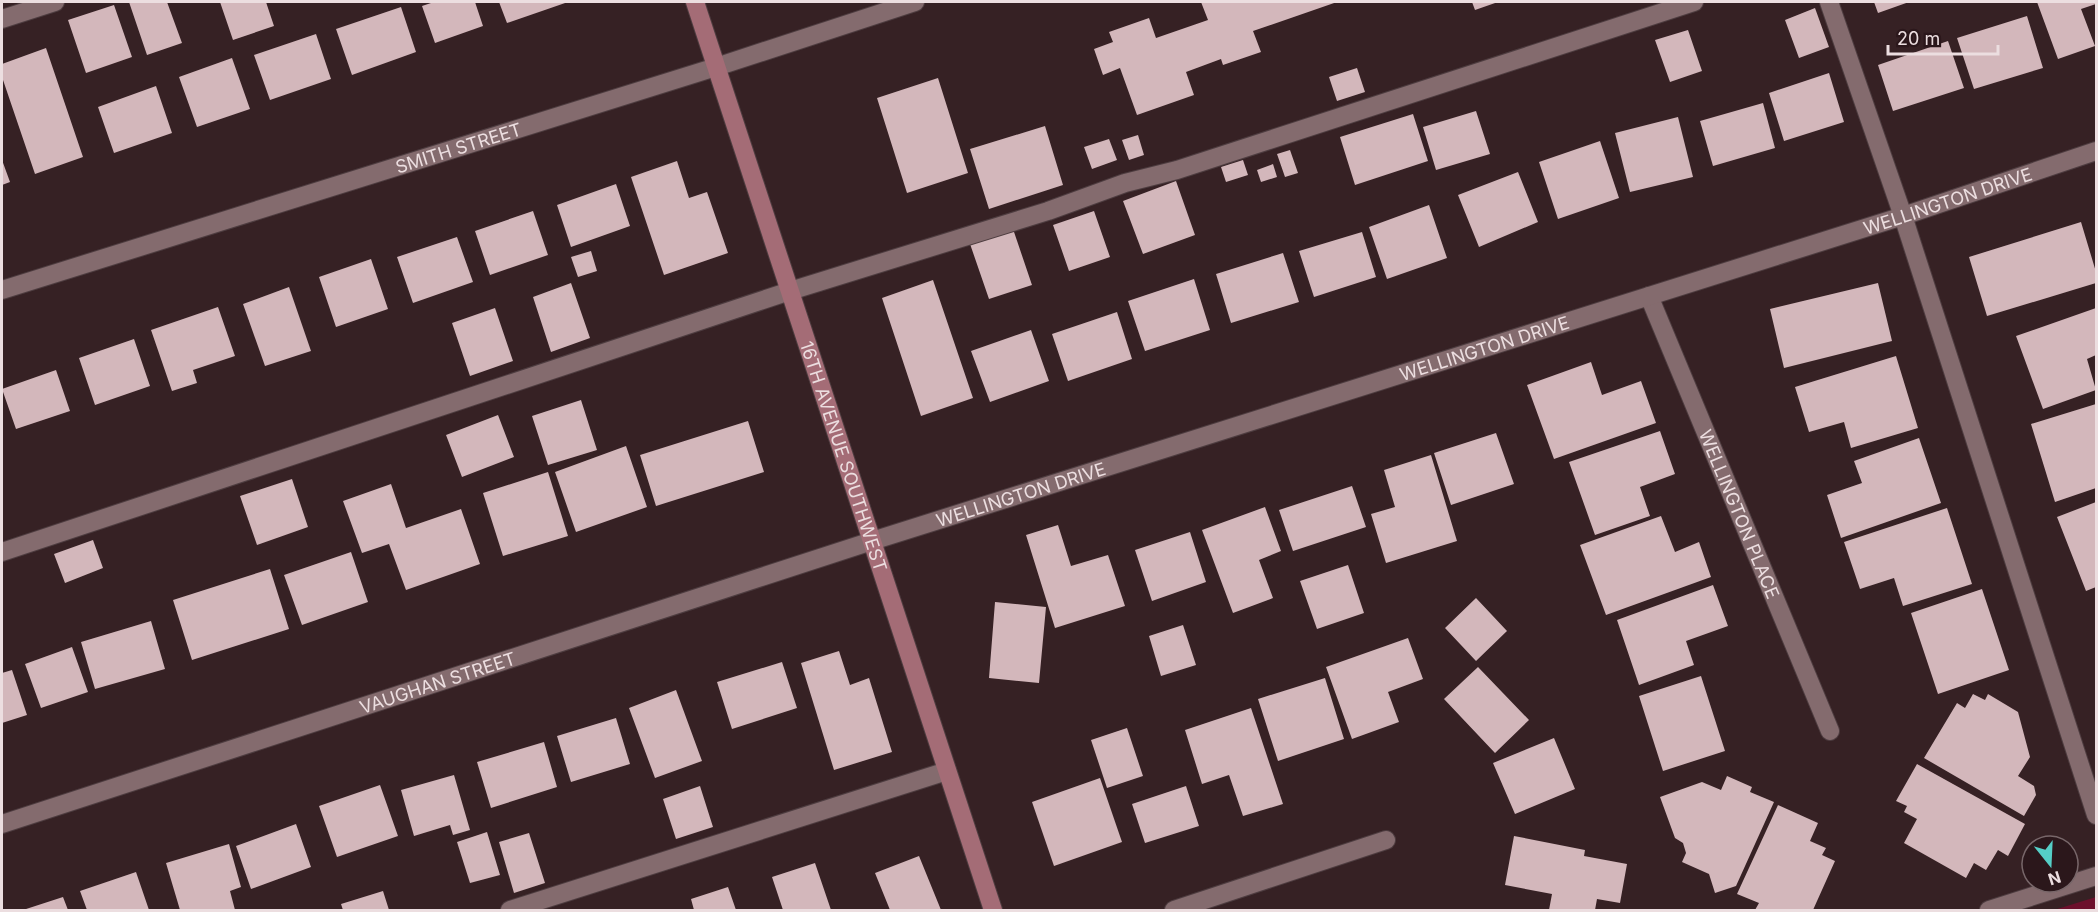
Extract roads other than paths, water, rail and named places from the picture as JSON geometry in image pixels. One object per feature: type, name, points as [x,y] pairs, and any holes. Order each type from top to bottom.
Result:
[{"type":"street","points":[[2,19],[55,2]]},
{"type":"street","name":"16TH AVENUE SOUTHWEST","points":[[695,2],[993,910]]},
{"type":"street","name":"SMITH STREET","points":[[2,290],[716,67],[915,2]]},
{"type":"street","points":[[2,552],[790,291],[1048,212],[1125,183],[1177,170],[1695,2]]},
{"type":"street","points":[[1829,2],[1903,216],[2097,815]]},
{"type":"street","name":"WELLINGTON DRIVE","points":[[872,541],[1903,216],[2097,151]]},
{"type":"street","name":"WELLINGTON PLACE","points":[[1649,296],[1830,731]]},
{"type":"street","name":"VAUGHAN STREET","points":[[2,824],[872,541]]},
{"type":"street","points":[[510,910],[947,771]]},
{"type":"street","points":[[1174,910],[1386,840]]},
{"type":"street","points":[[1989,910],[2097,876]]}]
